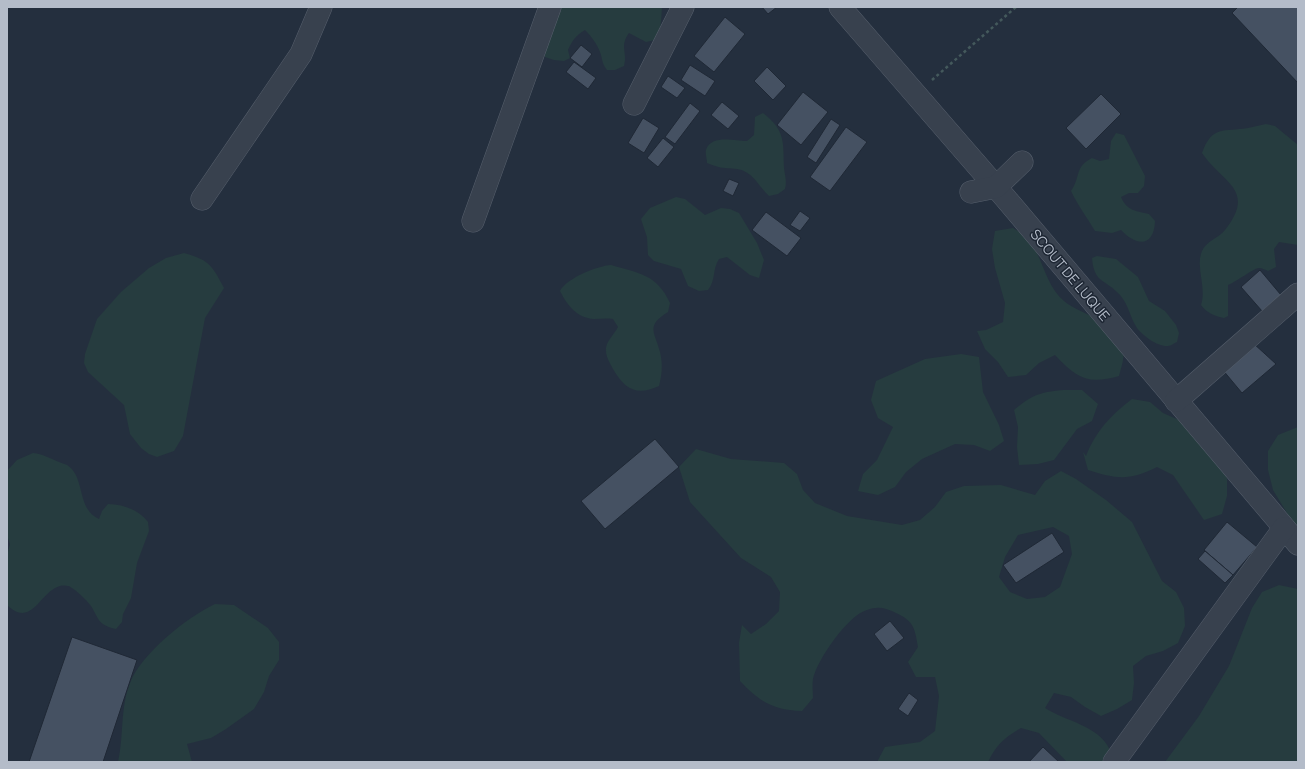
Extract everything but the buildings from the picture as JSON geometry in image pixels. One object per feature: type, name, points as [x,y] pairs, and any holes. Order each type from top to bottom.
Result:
[{"type":"street","points":[[202,199],[301,54],[321,7]]},
{"type":"street","points":[[473,221],[550,7]]},
{"type":"street","points":[[634,104],[683,7]]},
{"type":"street","name":"SCOUT DE LUQUE","points":[[849,10],[996,187],[1291,536]]},
{"type":"street","points":[[971,192],[996,187],[1022,162]]},
{"type":"street","points":[[1176,401],[1298,294]]},
{"type":"street","points":[[1114,762],[1291,536]]},
{"type":"path","points":[[936,77],[1016,7]]},
{"type":"green space","points":[[540,7],[662,7],[660,28],[655,40],[646,42],[629,33],[624,46],[624,66],[615,70],[607,70],[597,46],[592,37],[585,30],[577,36],[571,44],[568,50],[570,58],[564,61],[545,57],[539,50]]},
{"type":"green space","points":[[763,113],[776,126],[782,138],[786,181],[785,189],[778,194],[769,196],[748,173],[737,169],[720,168],[707,163],[706,153],[709,145],[718,140],[747,141],[754,135],[755,117]]},
{"type":"green space","points":[[1266,124],[1275,126],[1298,145],[1298,245],[1279,242],[1274,249],[1276,267],[1268,271],[1259,268],[1228,285],[1228,316],[1224,318],[1208,312],[1201,305],[1203,291],[1200,257],[1204,248],[1209,242],[1225,230],[1234,216],[1238,205],[1237,196],[1233,187],[1202,153],[1210,138],[1215,134],[1226,130],[1248,128]]},
{"type":"green space","points":[[1116,133],[1124,135],[1145,176],[1144,186],[1138,193],[1129,193],[1121,197],[1123,202],[1129,208],[1149,214],[1155,221],[1154,230],[1151,236],[1148,240],[1143,242],[1132,239],[1121,230],[1112,233],[1095,231],[1071,191],[1080,169],[1086,161],[1092,158],[1100,161],[1109,159],[1111,141]]},
{"type":"green space","points":[[676,197],[685,199],[705,215],[721,208],[730,209],[739,213],[757,243],[764,260],[759,278],[750,275],[727,257],[719,259],[708,290],[699,291],[688,286],[681,269],[654,261],[648,255],[647,237],[641,219],[650,208]]},
{"type":"green space","points":[[1013,228],[1028,238],[1052,287],[1064,301],[1103,322],[1116,333],[1123,344],[1124,349],[1119,376],[1099,380],[1083,378],[1076,374],[1055,355],[1039,363],[1026,375],[1008,377],[998,362],[985,349],[977,331],[986,330],[1003,322],[1005,303],[995,268],[992,249],[995,231]]},
{"type":"green space","points":[[184,253],[199,258],[209,264],[224,288],[205,318],[183,436],[174,451],[157,457],[149,454],[141,448],[130,434],[124,405],[88,372],[84,363],[85,354],[97,319],[121,292],[149,268],[166,258]]},
{"type":"green space","points":[[1097,256],[1116,259],[1138,277],[1149,301],[1165,311],[1176,325],[1179,333],[1177,342],[1169,346],[1160,345],[1151,340],[1137,328],[1120,295],[1098,277],[1095,272],[1092,258]]},
{"type":"green space","points":[[611,265],[638,273],[653,280],[665,293],[670,303],[668,312],[656,321],[654,326],[654,334],[662,361],[662,369],[659,386],[651,389],[644,391],[632,389],[626,386],[617,376],[607,358],[606,348],[608,342],[618,327],[613,319],[594,319],[582,316],[569,306],[560,291],[576,277],[598,268]]},
{"type":"green space","points":[[961,354],[979,357],[983,392],[999,425],[1004,441],[990,451],[974,445],[955,444],[922,459],[906,472],[895,487],[878,495],[858,491],[863,474],[877,460],[893,427],[878,418],[871,400],[876,381],[925,359]]},
{"type":"green space","points":[[1064,390],[1082,390],[1098,404],[1092,421],[1077,429],[1054,460],[1038,464],[1019,465],[1017,447],[1018,427],[1014,410],[1026,401],[1042,393]]},
{"type":"green space","points":[[1132,399],[1150,402],[1163,413],[1179,420],[1222,460],[1227,479],[1227,496],[1222,514],[1204,520],[1173,475],[1157,467],[1139,475],[1123,477],[1115,477],[1088,470],[1083,452],[1086,456],[1094,439],[1104,424]]},
{"type":"green space","points":[[1298,427],[1298,527],[1293,523],[1273,490],[1268,470],[1268,451],[1278,435]]},
{"type":"green space","points":[[696,449],[731,459],[784,463],[797,474],[803,490],[815,503],[847,516],[902,525],[920,520],[935,507],[946,492],[964,486],[1001,485],[1035,495],[1045,481],[1061,471],[1076,479],[1106,500],[1132,522],[1162,581],[1176,592],[1184,608],[1185,626],[1178,643],[1163,651],[1146,656],[1133,666],[1134,683],[1132,700],[1117,709],[1101,716],[1071,697],[1054,693],[1045,708],[1090,729],[1098,735],[1110,750],[1114,762],[1067,762],[1039,733],[1021,728],[1002,742],[994,751],[988,762],[877,762],[885,747],[920,742],[935,731],[939,696],[935,677],[916,677],[908,662],[918,647],[913,626],[907,619],[885,609],[871,609],[859,614],[851,620],[834,639],[820,661],[813,679],[813,698],[802,711],[783,709],[768,704],[740,681],[739,643],[742,625],[751,634],[766,624],[779,611],[780,592],[771,577],[741,558],[690,502],[679,467]],"holes":[[[1053,527],[1069,536],[1072,554],[1060,587],[1045,597],[1027,599],[1010,592],[999,577],[1005,557],[1018,535]]]},
{"type":"green space","points":[[33,453],[43,455],[66,465],[73,470],[77,477],[87,508],[99,519],[102,511],[108,504],[114,504],[130,508],[140,514],[148,522],[149,531],[137,563],[131,598],[123,614],[122,622],[116,629],[102,623],[86,600],[69,586],[61,586],[53,589],[29,611],[23,613],[16,611],[7,605],[7,555],[10,544],[7,535],[7,471],[17,460]]},
{"type":"green space","points":[[1279,585],[1298,589],[1298,762],[1165,762],[1199,716],[1229,666],[1252,608],[1262,592]]},
{"type":"green space","points":[[215,604],[234,605],[268,628],[279,642],[279,660],[269,676],[264,692],[254,709],[211,738],[187,744],[192,762],[118,762],[125,702],[130,683],[136,672],[144,660],[166,638],[191,618]]}]
